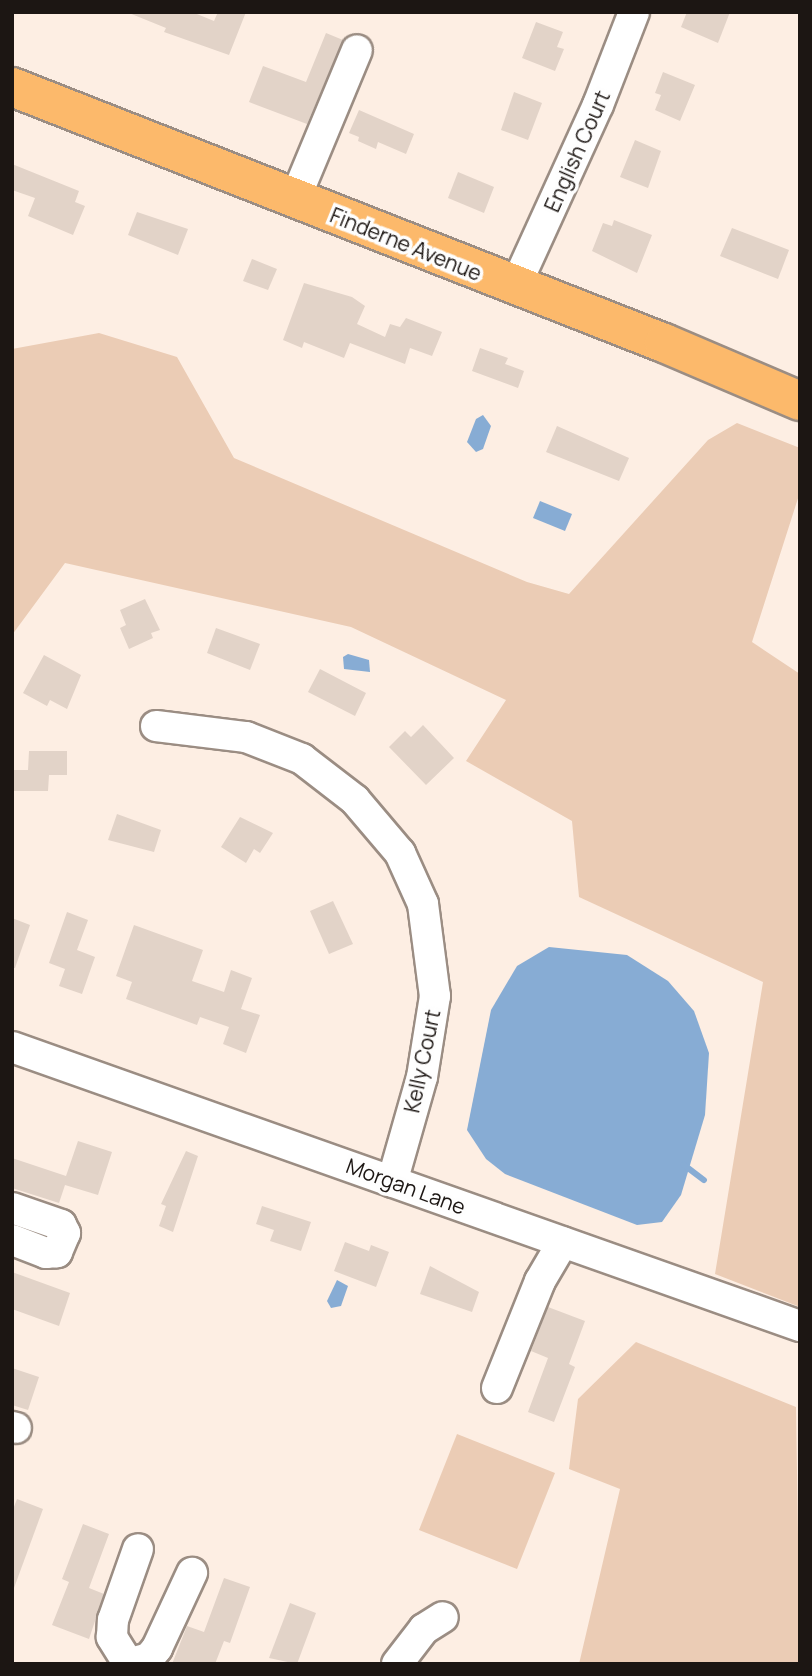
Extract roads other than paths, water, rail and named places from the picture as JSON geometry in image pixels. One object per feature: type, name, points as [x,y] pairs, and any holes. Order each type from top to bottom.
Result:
[{"type":"main road","name":"Finderne Avenue","points":[[12,87],[515,287],[664,343],[800,401]]},
{"type":"street","name":"English Court","points":[[515,287],[598,105],[634,12]]},
{"type":"street","points":[[295,200],[357,50]]},
{"type":"street","name":"Kelly Court","points":[[156,726],[246,737],[302,759],[355,800],[400,853],[423,904],[435,996],[422,1077],[392,1182]]},
{"type":"street","name":"Morgan Lane","points":[[12,1047],[800,1326]]},
{"type":"street","points":[[12,1208],[61,1224],[65,1233],[57,1252],[46,1253],[12,1240]]},
{"type":"street","points":[[497,1388],[540,1281],[563,1242]]},
{"type":"street","points":[[138,1549],[113,1620],[112,1637],[127,1663],[149,1658],[158,1648],[192,1573]]},
{"type":"street","points":[[397,1664],[424,1629],[443,1617]]},
{"type":"water","points":[[483,415],[491,426],[483,449],[476,452],[467,442],[476,419]]},
{"type":"water","points":[[540,501],[572,514],[565,531],[533,518]]},
{"type":"water","points":[[348,654],[369,660],[370,672],[344,669],[343,657]]},
{"type":"water","points":[[549,947],[627,955],[668,981],[694,1011],[709,1053],[705,1115],[681,1195],[662,1222],[637,1225],[505,1174],[486,1159],[467,1130],[491,1010],[517,966]]},
{"type":"water","points":[[337,1280],[348,1286],[341,1306],[331,1308],[327,1301]]},
{"type":"waterway","points":[[684,1165],[704,1180]]}]
